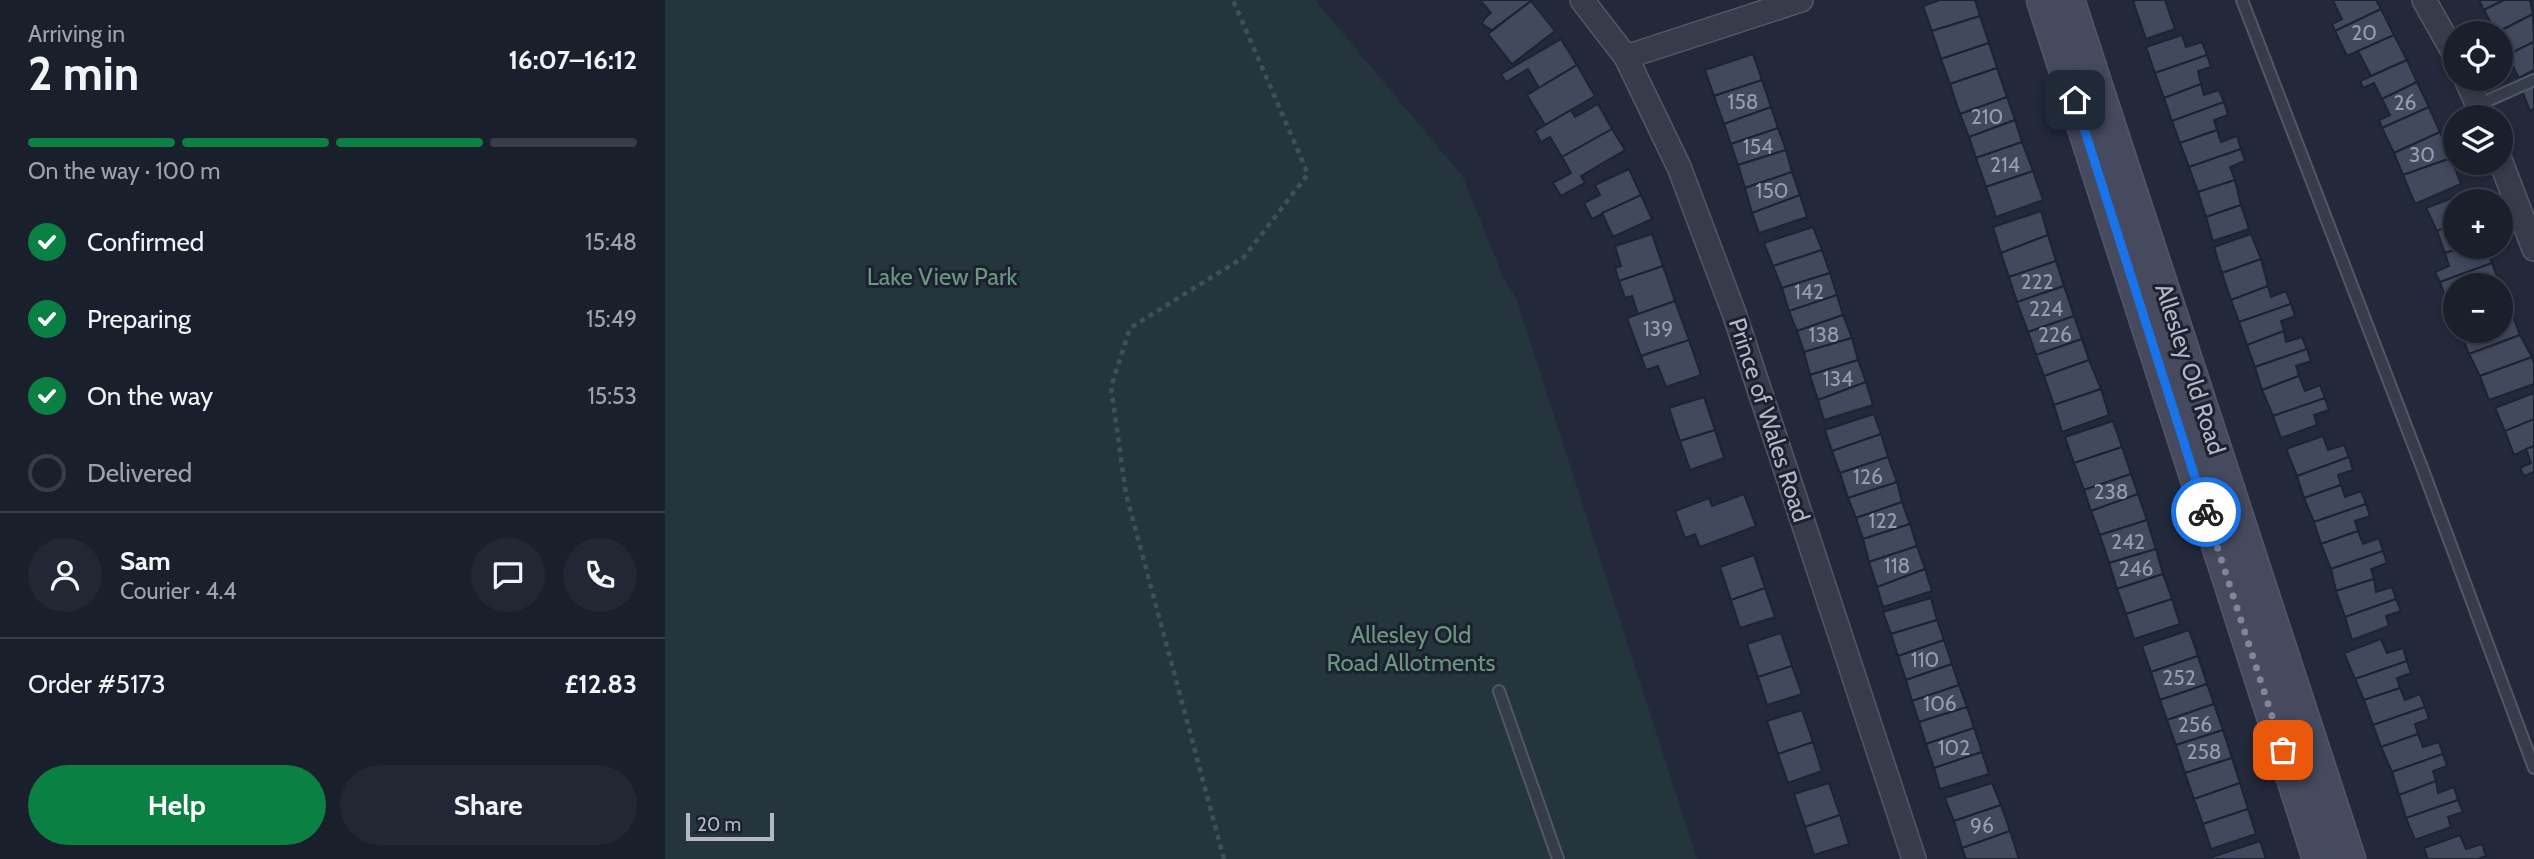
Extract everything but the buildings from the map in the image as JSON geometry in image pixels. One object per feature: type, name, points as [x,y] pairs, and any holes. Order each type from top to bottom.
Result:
[{"type":"main road","name":"Allesley Old Road","points":[[2043,0],[2258,626],[2350,859]]},
{"type":"main road","name":"Allesley Old Road","points":[[2068,0],[2258,626],[2319,859]]},
{"type":"street","name":"Prince of Wales Road","points":[[1582,0],[1626,57],[1679,167],[1734,313],[1914,859]]},
{"type":"street","points":[[1626,57],[1801,0]]},
{"type":"street","points":[[2424,0],[2443,34]]},
{"type":"street","points":[[2506,175],[2534,248]]},
{"type":"lane","points":[[2242,0],[2423,470],[2534,768]]},
{"type":"lane","points":[[2490,105],[2534,80]]},
{"type":"lane","points":[[1499,691],[1558,859]]},
{"type":"path","points":[[1224,859],[1126,494],[1111,387],[1129,328],[1244,257],[1308,173],[1233,0]]},
{"type":"green space","name":"Lake View Park","points":[[665,0],[1315,0],[1463,177],[1504,279],[1516,298],[1697,859],[665,859]]},
{"type":"way so far","points":[[2206,512],[2283,750]]},
{"type":"route","points":[[2075,100],[2206,512]]},
{"type":"park label","name":"Allesley Old Road Allotments","points":[[1411,649]]}]
